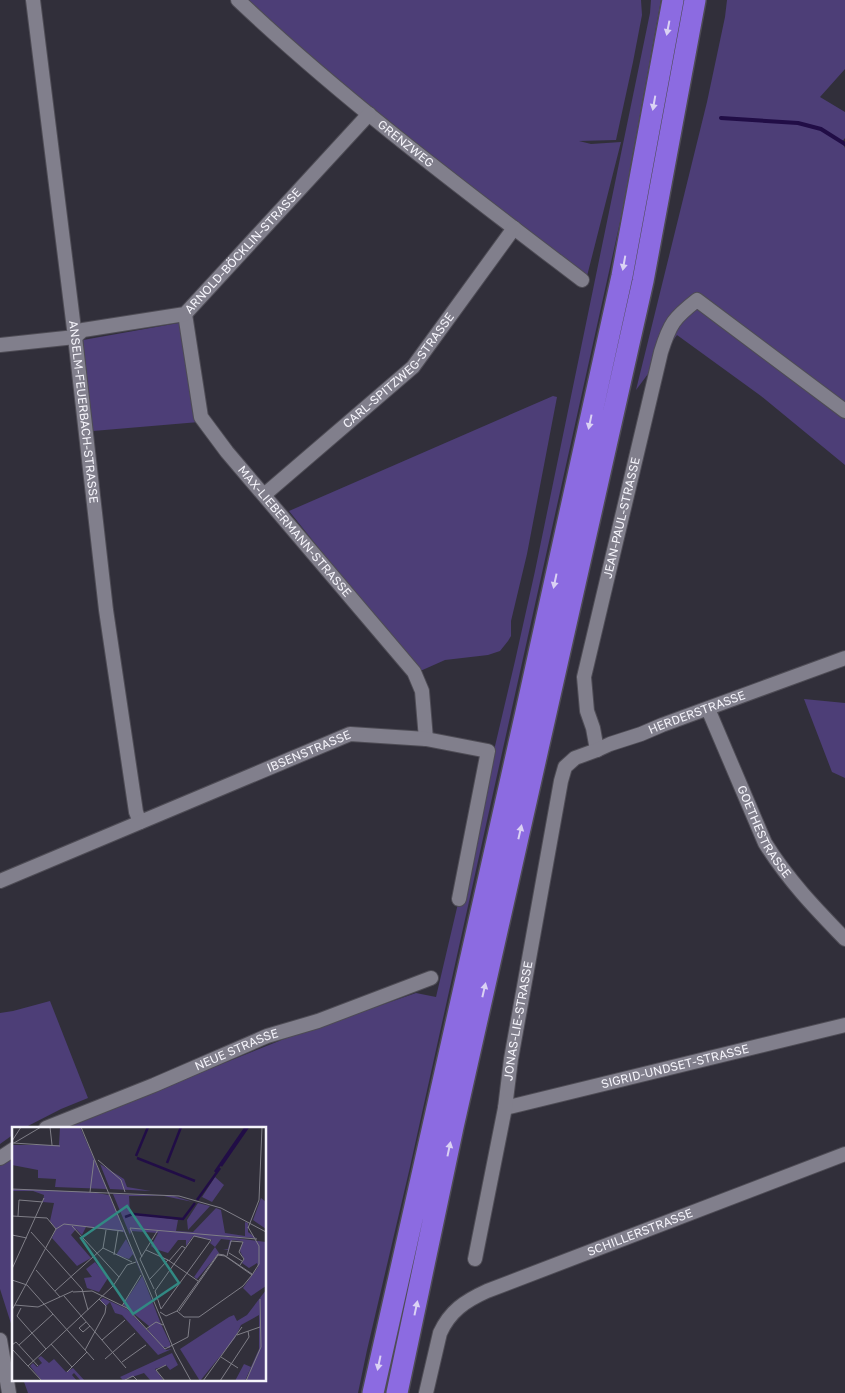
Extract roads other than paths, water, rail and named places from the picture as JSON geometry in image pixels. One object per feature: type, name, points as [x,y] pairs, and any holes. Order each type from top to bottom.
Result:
[{"type":"highway","points":[[373,1393],[520,741],[622,276],[673,0]]},
{"type":"highway","points":[[398,1393],[453,1127],[643,281],[695,0]]},
{"type":"street","name":"ANSELM-FEUERBACH-STRASSE","points":[[33,0],[76,337],[106,610],[136,812],[140,822]]},
{"type":"street","name":"GRENZWEG","points":[[238,0],[280,40],[368,114],[582,280]]},
{"type":"street","name":"ARNOLD-BÖCKLIN-STRASSE","points":[[0,345],[76,337],[84,330],[185,314],[368,114]]},
{"type":"street","name":"CARL-SPITZWEG-STRASSE","points":[[264,495],[413,367],[514,228]]},
{"type":"street","name":"JEAN-PAUL-STRASSE","points":[[597,750],[593,728],[587,711],[584,677],[660,352],[672,322],[681,312],[697,300],[845,411]]},
{"type":"street","name":"MAX-LIEBERMANN-STRASSE","points":[[185,314],[201,417],[227,452],[414,672],[422,691],[426,739]]},
{"type":"street","name":"HERDERSTRASSE","points":[[561,781],[565,767],[575,758],[845,658]]},
{"type":"street","name":"GOETHESTRASSE","points":[[708,709],[765,843],[807,900],[845,939]]},
{"type":"street","name":"IBSENSTRASSE","points":[[0,881],[350,734],[426,739],[488,751],[459,899]]},
{"type":"street","name":"JONAS-LIE-STRASSE","points":[[475,1259],[506,1108],[511,1059],[561,781]]},
{"type":"street","name":"NEUE STRASSE","points":[[49,1127],[154,1085],[267,1036],[318,1021],[430,978]]},
{"type":"street","name":"SIGRID-UNDSET-STRASSE","points":[[506,1108],[845,1025]]},
{"type":"street","points":[[0,1158],[12,1150]]},
{"type":"street","name":"SCHILLERSTRASSE","points":[[426,1393],[440,1333],[452,1313],[473,1298],[845,1154]]},
{"type":"street","points":[[0,1340],[9,1393]]},
{"type":"waterway","points":[[721,118],[798,123],[821,129],[845,144]]}]
